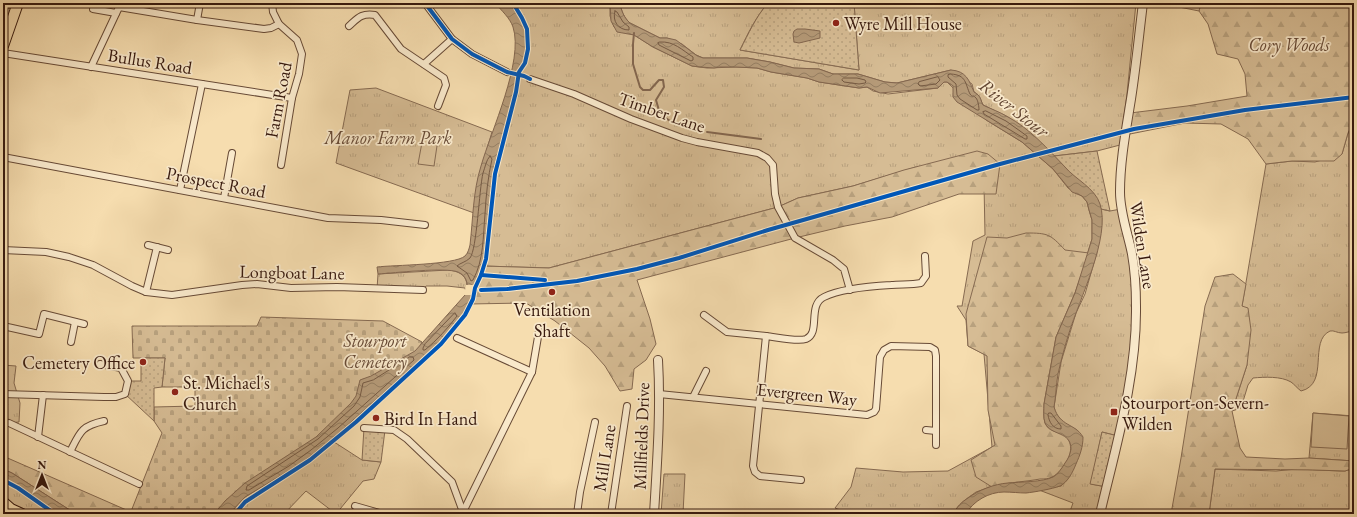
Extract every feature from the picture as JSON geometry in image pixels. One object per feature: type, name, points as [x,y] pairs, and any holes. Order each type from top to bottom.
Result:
[{"type":"main road","points":[[3,46],[17,5]]},
{"type":"main road","points":[[6,505],[22,514]]},
{"type":"street","points":[[4,3],[17,5]]},
{"type":"street","points":[[197,20],[200,3]]},
{"type":"street","name":"Farm Road","points":[[272,3],[273,12],[279,24],[297,40],[302,54],[299,74],[292,98],[281,165]]},
{"type":"street","points":[[425,3],[452,39],[472,54],[507,72]]},
{"type":"street","name":"Wilden Lane","points":[[1100,514],[1125,404],[1134,339],[1136,305],[1132,256],[1121,209],[1120,186],[1124,141],[1143,3]]},
{"type":"street","points":[[91,67],[119,8]]},
{"type":"street","points":[[93,9],[119,8],[264,29],[271,28],[279,24]]},
{"type":"street","points":[[349,26],[362,15],[375,15],[401,49],[444,78],[446,85],[438,106]]},
{"type":"street","points":[[424,64],[452,39]]},
{"type":"street","name":"Bullus Road","points":[[3,53],[292,98]]},
{"type":"street","name":"Timber Lane","points":[[530,79],[574,94],[660,131],[697,142],[758,153],[767,158],[773,165],[775,194],[778,207],[795,238],[833,260],[844,269],[850,290]]},
{"type":"street","points":[[180,190],[202,84]]},
{"type":"street","points":[[224,198],[232,153]]},
{"type":"street","name":"Prospect Road","points":[[3,157],[328,218],[381,220],[426,225]]},
{"type":"street","points":[[148,245],[168,250]]},
{"type":"street","points":[[146,292],[157,247]]},
{"type":"street","name":"Longboat Lane","points":[[3,250],[46,252],[69,256],[146,292],[172,295],[257,284],[290,288],[423,290]]},
{"type":"street","points":[[704,315],[727,332],[801,340],[807,338],[813,330],[816,306],[823,297],[850,290],[891,284],[914,284],[921,282],[926,276],[926,256]]},
{"type":"street","points":[[3,326],[39,334],[44,314],[84,324]]},
{"type":"street","points":[[71,342],[75,322]]},
{"type":"street","points":[[462,513],[532,372],[539,331]]},
{"type":"street","points":[[766,336],[753,466],[755,472],[760,476],[801,480]]},
{"type":"street","points":[[457,338],[532,372]]},
{"type":"street","name":"Evergreen Way","points":[[659,394],[693,396],[848,414],[869,415],[874,412],[876,408],[880,357],[884,350],[891,346],[930,347],[935,350],[936,356],[936,445]]},
{"type":"street","name":"Millfields Drive","points":[[654,514],[659,431],[658,360]]},
{"type":"street","points":[[3,394],[116,397],[124,394],[128,381],[121,368],[100,364]]},
{"type":"street","points":[[693,396],[706,371]]},
{"type":"street","points":[[38,437],[43,395]]},
{"type":"street","name":"Mill Lane","points":[[610,514],[627,406]]},
{"type":"street","points":[[70,452],[84,429],[91,424],[104,420]]},
{"type":"street","points":[[576,514],[595,422]]},
{"type":"street","points":[[10,423],[139,484]]},
{"type":"street","points":[[364,428],[394,430],[407,440],[452,482],[462,513]]},
{"type":"street","points":[[926,430],[936,431]]},
{"type":"street","points":[[355,506],[382,514]]},
{"type":"green space","points":[[509,3],[610,3],[610,16],[614,27],[634,35],[653,47],[692,66],[707,68],[757,68],[807,78],[819,82],[859,88],[867,87],[873,91],[888,94],[938,88],[944,82],[947,82],[986,120],[1022,142],[1053,169],[1068,188],[1082,196],[1087,202],[1092,220],[1092,239],[1046,389],[1044,413],[1045,423],[1067,460],[976,492],[960,504],[955,510],[954,514],[851,514],[835,508],[851,487],[856,468],[903,472],[948,471],[992,447],[984,354],[968,346],[966,320],[957,306],[962,306],[973,241],[985,235],[984,184],[916,167],[853,186],[798,198],[778,207],[549,268],[483,266],[486,250],[494,167],[514,94],[518,72],[524,62],[525,53],[517,14]]},
{"type":"green space","points":[[620,3],[768,3],[752,25],[740,50],[859,70],[854,3],[1136,3],[1127,94],[1120,145],[1097,151],[1054,156],[1021,126],[1008,117],[983,105],[979,96],[974,92],[972,84],[951,70],[897,83],[885,82],[858,74],[833,74],[819,69],[794,68],[747,58],[703,58],[696,55],[682,44],[667,38],[660,38],[630,23],[623,14]]},
{"type":"green space","points":[[768,3],[854,3],[859,70],[740,50],[756,20]]},
{"type":"green space","points":[[1159,3],[1201,3],[1199,11]]},
{"type":"green space","name":"Cory Woods","points":[[1201,3],[1354,3],[1354,121],[1348,133],[1342,154],[1334,161],[1292,161],[1266,164],[1248,139],[1221,124],[1185,123],[1130,134],[1130,113],[1187,106],[1247,96],[1245,74],[1238,59],[1217,54],[1208,24],[1199,11]]},
{"type":"green space","name":"Manor Farm Park","points":[[376,88],[492,132],[478,179],[474,213],[336,163],[350,90]]},
{"type":"green space","points":[[1354,121],[1354,331],[1339,333],[1330,331],[1324,336],[1320,344],[1315,380],[1310,387],[1301,391],[1287,380],[1267,377],[1253,378],[1248,385],[1241,408],[1232,411],[1247,365],[1242,306],[1266,164],[1292,161],[1315,162],[1342,154],[1348,133]]},
{"type":"green space","points":[[423,137],[438,139],[434,166],[418,164]]},
{"type":"green space","points":[[977,151],[988,154],[1000,164],[996,194],[959,194],[892,217],[795,238],[637,280],[650,319],[656,344],[646,360],[634,369],[632,389],[620,391],[605,366],[589,348],[555,321],[526,303],[469,304],[483,266],[549,268],[778,207],[798,198],[853,186],[904,170]]},
{"type":"green space","points":[[1097,151],[1110,211],[1101,209],[1092,193],[1054,156]]},
{"type":"green space","points":[[1101,209],[1110,211],[1121,209],[1132,256],[1135,332],[1118,436],[1102,432],[1091,484],[1107,487],[1100,514],[1069,514],[1073,503],[1039,490],[1061,486],[1067,480],[1077,430],[1064,423],[1056,414],[1054,407],[1061,362],[1076,313],[1085,294],[1097,252],[1100,234]]},
{"type":"green space","points":[[1026,233],[1044,234],[1056,241],[1065,250],[1089,253],[1075,293],[1056,337],[1044,404],[1045,423],[1051,430],[1066,436],[1070,443],[1071,450],[1069,458],[1062,468],[1051,478],[1010,483],[992,487],[976,477],[971,460],[995,445],[988,410],[987,356],[968,346],[966,314],[987,237],[1007,238]]},
{"type":"green space","points":[[448,270],[457,272],[463,276],[467,283],[466,292],[465,288],[447,286],[426,286],[423,290],[377,289],[378,274]]},
{"type":"green space","points":[[1233,274],[1246,284],[1242,306],[1248,308],[1251,330],[1247,365],[1232,411],[1240,448],[1246,457],[1285,459],[1309,458],[1354,461],[1354,468],[1345,471],[1215,469],[1209,514],[1171,514],[1205,306],[1215,277]]},
{"type":"green space","name":"Stourport Cemetery","points":[[261,317],[383,321],[422,342],[414,358],[221,514],[130,514],[162,433],[154,421],[154,407],[195,406],[195,387],[162,387],[165,358],[133,358],[132,326],[257,326]]},
{"type":"green space","points":[[141,358],[165,358],[162,387],[154,388],[154,421],[125,394],[128,381],[141,381]]},
{"type":"green space","points":[[3,365],[16,366],[14,383],[20,403],[19,422],[9,423],[3,434]]},
{"type":"green space","points":[[1313,413],[1354,416],[1354,461],[1309,458]]},
{"type":"green space","points":[[1313,413],[1349,416],[1347,449],[1311,447]]},
{"type":"green space","points":[[364,428],[385,430],[381,462],[362,460]]},
{"type":"green space","points":[[1102,432],[1118,436],[1107,487],[1090,484]]},
{"type":"green space","points":[[331,440],[362,460],[381,462],[374,479],[363,481],[336,514],[306,491],[284,514],[229,514],[245,497],[303,462]]},
{"type":"green space","points":[[3,456],[131,512],[130,514],[76,514],[12,473],[3,469]]},
{"type":"green space","points":[[1354,468],[1354,514],[1209,514],[1215,469],[1276,471],[1297,469],[1345,471]]},
{"type":"green space","points":[[664,474],[685,474],[683,514],[661,514]]},
{"type":"green space","points":[[3,478],[22,488],[59,514],[33,514],[16,506],[3,497]]},
{"type":"water","points":[[495,3],[509,3],[522,21],[525,30],[526,45],[524,62],[518,72],[514,94],[494,167],[484,259],[469,304],[460,319],[441,341],[341,431],[303,462],[245,497],[229,514],[214,514],[225,501],[245,483],[316,437],[351,403],[356,396],[360,380],[371,376],[415,351],[465,295],[467,282],[464,276],[458,272],[431,270],[378,274],[377,267],[437,263],[459,259],[465,256],[468,252],[478,176],[505,96],[514,58],[515,41],[512,24],[508,17]]},
{"type":"water","points":[[610,3],[620,3],[623,14],[630,23],[660,38],[676,40],[696,55],[703,58],[747,58],[794,68],[819,69],[833,74],[858,74],[885,82],[897,83],[951,70],[960,72],[964,74],[974,92],[979,96],[983,105],[1005,115],[1031,133],[1069,171],[1094,193],[1100,204],[1102,218],[1098,251],[1063,353],[1058,374],[1054,407],[1060,418],[1076,429],[1083,437],[1079,457],[1071,474],[1065,482],[1057,487],[1034,492],[998,492],[977,501],[966,514],[954,514],[964,501],[977,492],[997,485],[1049,479],[1057,474],[1067,460],[1071,449],[1070,443],[1068,439],[1052,430],[1045,423],[1044,404],[1056,337],[1075,293],[1092,239],[1092,220],[1087,202],[1082,196],[1072,192],[1053,169],[1022,142],[957,102],[953,97],[953,86],[947,82],[944,82],[938,88],[880,93],[867,87],[859,88],[819,82],[807,78],[757,68],[714,68],[692,66],[653,47],[634,35],[617,32],[611,21]]},
{"type":"water","points":[[797,29],[820,31],[820,38],[799,43],[794,42],[793,34]]},
{"type":"water","points":[[3,469],[12,473],[76,514],[59,514],[22,488],[3,478]]},
{"type":"pier","points":[[466,285],[478,285],[473,295],[462,295]]},
{"type":"waterway","points":[[634,33],[633,64],[640,87],[643,90],[650,90],[659,80],[663,80],[664,87],[656,100],[660,114],[673,123],[699,131]]},
{"type":"waterway","points":[[707,132],[761,139]]},
{"type":"cycle path","points":[[425,3],[452,39],[472,54],[507,72],[530,79]]},
{"type":"cycle path","points":[[235,514],[245,502],[310,460],[356,422],[441,344],[465,315],[473,299],[475,288],[486,259],[495,174],[516,92],[519,72],[525,63],[528,49],[527,29],[513,3]]},
{"type":"cycle path","points":[[481,290],[507,289],[577,281],[637,269],[1000,164],[1134,129],[1245,110],[1354,97]]},
{"type":"cycle path","points":[[481,275],[545,280]]},
{"type":"cycle path","points":[[3,480],[18,488],[55,514]]},
{"type":"place","name":"Wyre Mill House","points":[[836,23]]},
{"type":"place","name":"Ventilation Shaft","points":[[552,292]]},
{"type":"place","name":"Cemetery Office","points":[[143,362]]},
{"type":"place","name":"St. Michael's Church","points":[[175,392]]},
{"type":"place","name":"Stourport-on-Severn- Wilden","points":[[1114,412]]},
{"type":"place","name":"Bird In Hand","points":[[376,418]]},
{"type":"water label","name":"River Stour","points":[[1014,108]]}]
